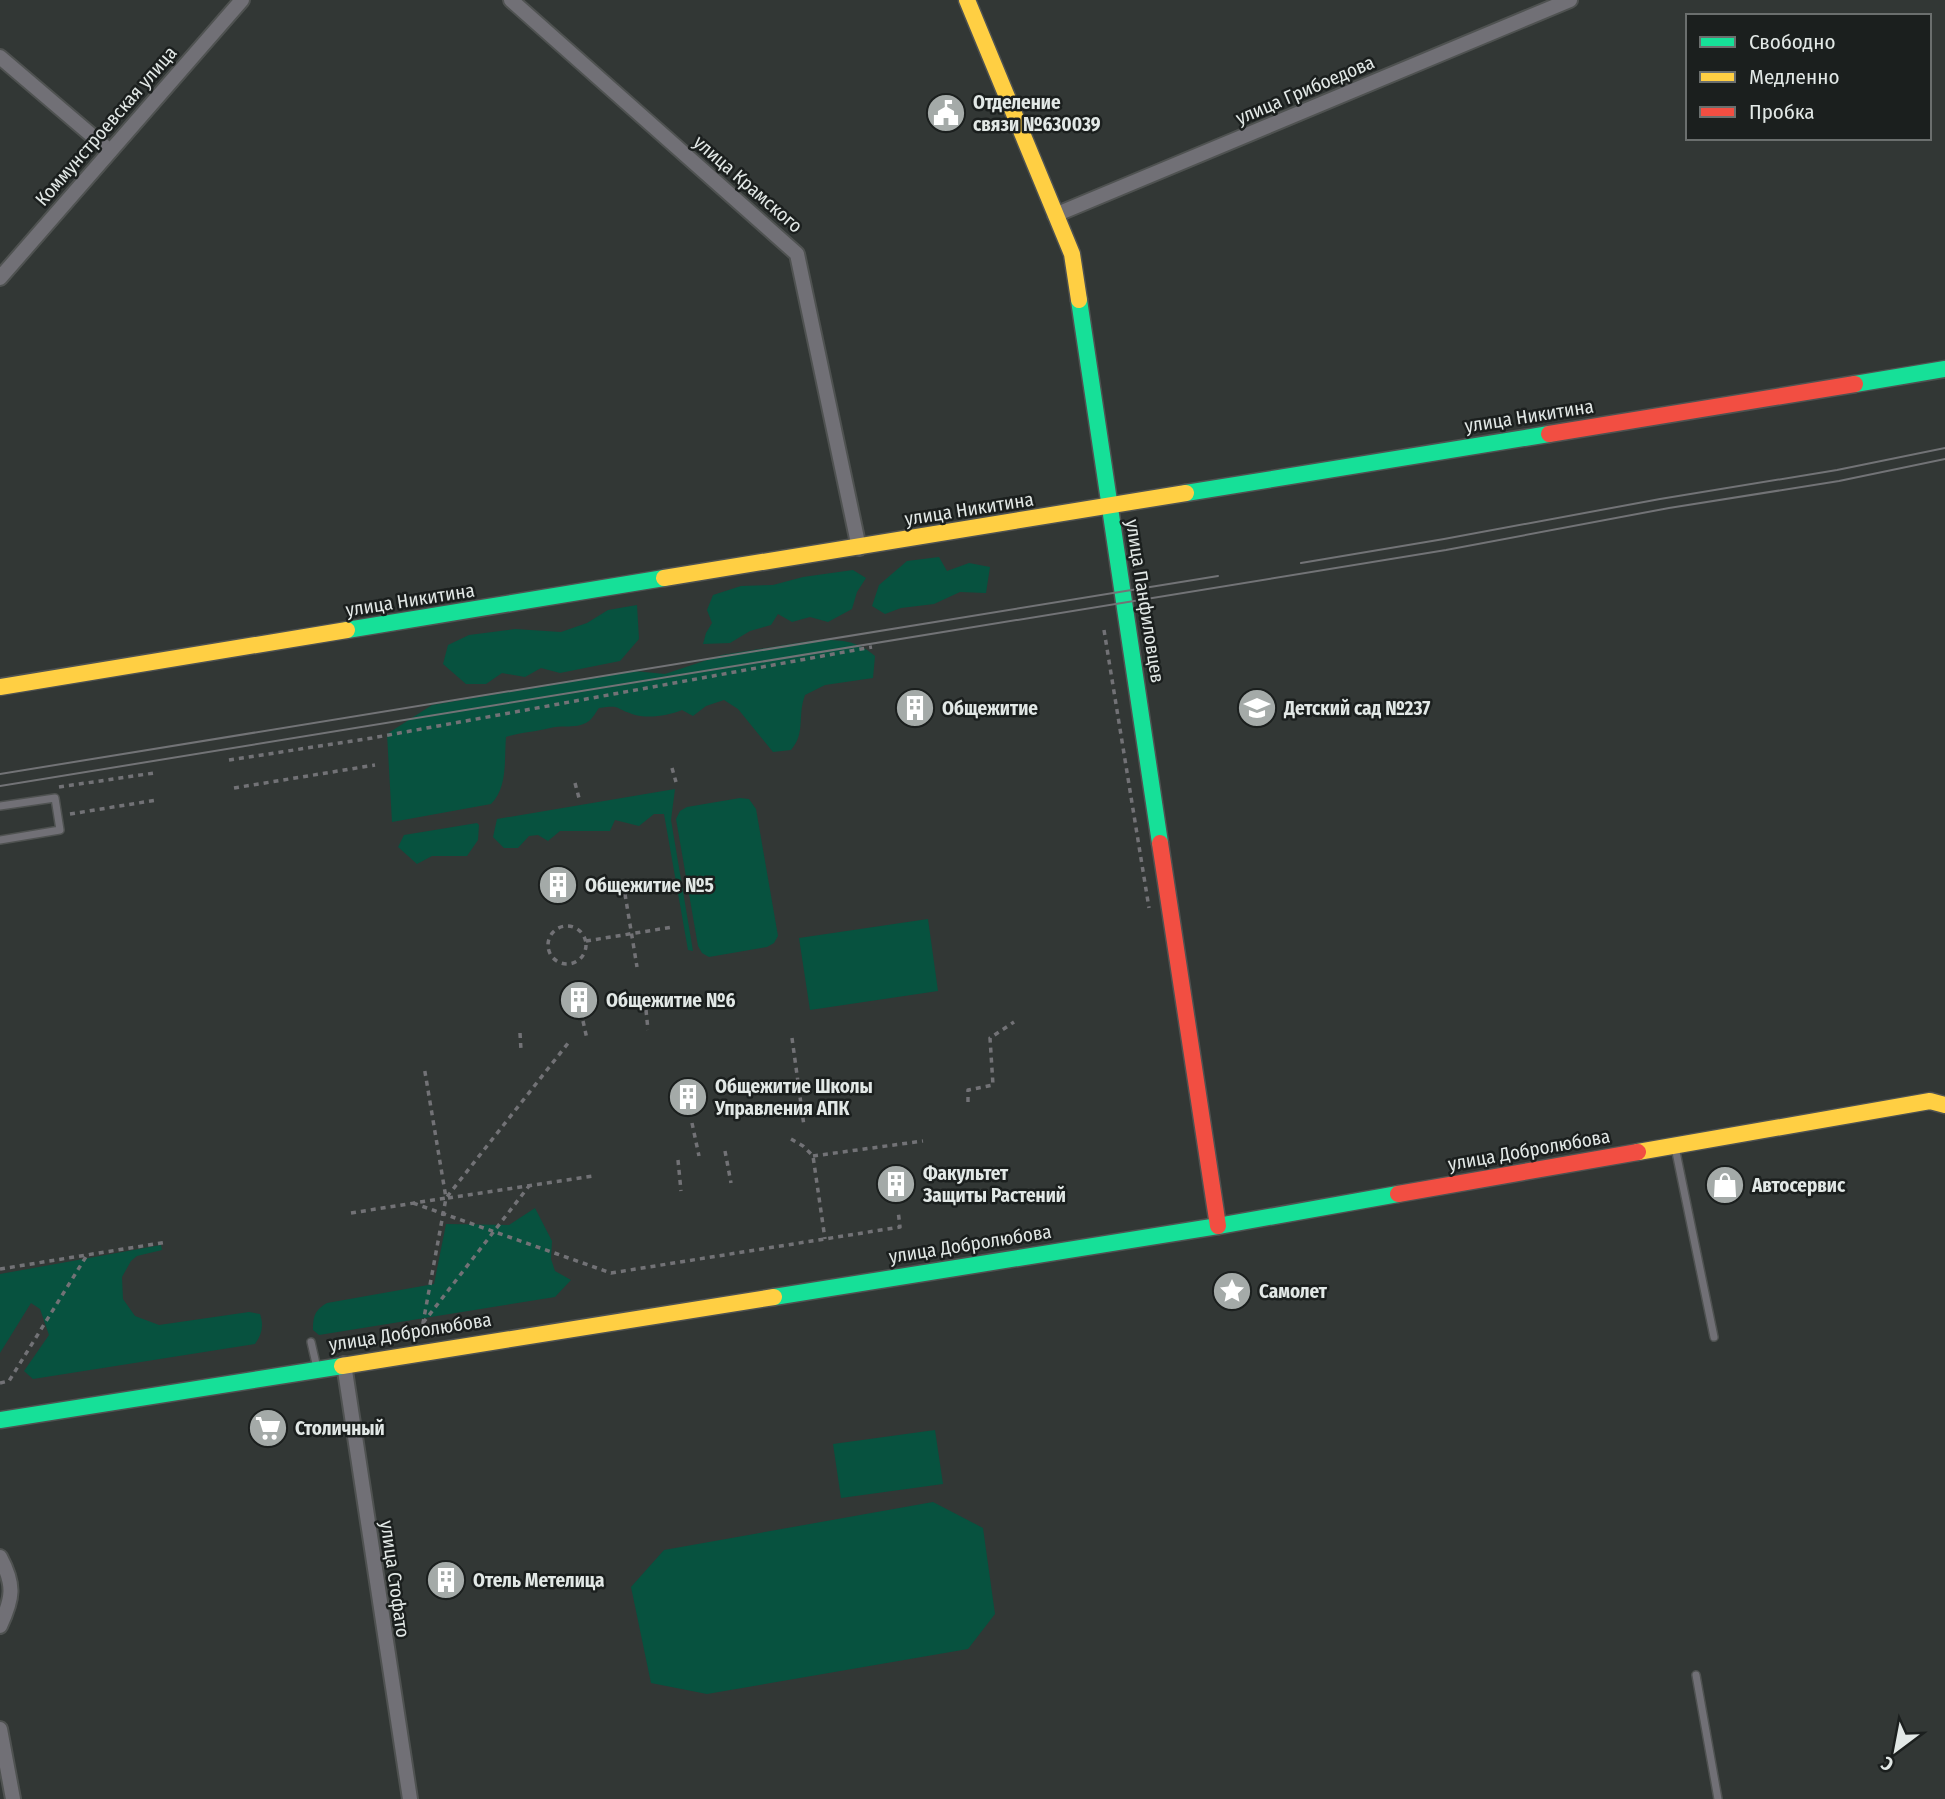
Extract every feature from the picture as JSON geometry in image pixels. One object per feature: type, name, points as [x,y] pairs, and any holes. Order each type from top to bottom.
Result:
[{"type":"street","name":"Коммунстроевская улица","points":[[0,278],[242,0]]},
{"type":"street","name":"улица Крамского","points":[[511,0],[797,254],[859,548]]},
{"type":"street","name":"улица Панфиловцев","points":[[967,0],[1072,254],[1218,1226]]},
{"type":"street","name":"улица Грибоедова","points":[[1055,215],[1570,0]]},
{"type":"street","points":[[0,57],[110,151]]},
{"type":"street","name":"улица Никитина","points":[[0,687],[1945,369]]},
{"type":"street","name":"улица Добролюбова","points":[[0,1420],[1218,1226],[1930,1101],[1945,1105]]},
{"type":"street","name":"улица Стофато","points":[[344,1364],[410,1799]]},
{"type":"street","points":[[0,1557],[9,1575],[11,1603],[0,1626]]},
{"type":"street","points":[[0,1728],[13,1799]]},
{"type":"lane","points":[[0,806],[55,797],[60,831],[0,840]]},
{"type":"lane","points":[[1675,1146],[1714,1337]]},
{"type":"lane","points":[[310,1342],[317,1368]]},
{"type":"lane","points":[[1696,1675],[1718,1799]]},
{"type":"path","points":[[1104,630],[1150,914]]},
{"type":"path","points":[[229,760],[372,738],[872,647]]},
{"type":"path","points":[[234,788],[375,765]]},
{"type":"path","points":[[672,768],[676,782]]},
{"type":"path","points":[[51,788],[154,773]]},
{"type":"path","points":[[575,783],[579,798]]},
{"type":"path","points":[[58,816],[158,800]]},
{"type":"path","points":[[625,894],[637,967]]},
{"type":"path","points":[[561,926],[577,928],[586,941],[586,952],[579,961],[565,964],[552,957],[548,945],[552,933],[561,926]]},
{"type":"path","points":[[586,941],[673,927]]},
{"type":"path","points":[[646,1010],[648,1030]]},
{"type":"path","points":[[583,1021],[587,1039]]},
{"type":"path","points":[[968,1102],[968,1090],[993,1085],[990,1038],[1014,1022]]},
{"type":"path","points":[[520,1033],[520,1050]]},
{"type":"path","points":[[792,1038],[804,1126]]},
{"type":"path","points":[[446,1198],[569,1042]]},
{"type":"path","points":[[421,1352],[421,1325],[446,1198],[424,1066]]},
{"type":"path","points":[[692,1123],[699,1156]]},
{"type":"path","points":[[790,1139],[813,1156],[825,1239]]},
{"type":"path","points":[[813,1156],[923,1140]]},
{"type":"path","points":[[725,1151],[732,1183]]},
{"type":"path","points":[[678,1160],[681,1191]]},
{"type":"path","points":[[351,1213],[593,1176]]},
{"type":"path","points":[[421,1325],[529,1186]]},
{"type":"path","points":[[413,1203],[611,1273],[900,1227],[898,1210]]},
{"type":"path","points":[[0,1269],[167,1242]]},
{"type":"path","points":[[0,1383],[9,1381],[87,1255]]},
{"type":"green space","points":[[939,557],[947,571],[969,563],[990,567],[986,593],[960,592],[934,604],[901,608],[885,614],[872,606],[879,585],[907,561]]},
{"type":"green space","points":[[853,570],[866,578],[857,592],[852,609],[828,622],[810,617],[792,622],[778,614],[771,625],[750,631],[730,643],[703,644],[712,623],[707,610],[713,595],[741,586],[773,585],[803,577]]},
{"type":"green space","points":[[637,605],[639,639],[620,661],[560,673],[541,668],[525,677],[502,673],[486,684],[466,684],[443,664],[448,645],[469,635],[515,629],[561,632],[587,623],[608,610]]},
{"type":"green space","points":[[817,640],[848,642],[868,651],[875,656],[873,678],[825,685],[805,695],[800,731],[791,750],[773,752],[738,709],[724,700],[706,706],[693,716],[682,710],[650,717],[638,716],[614,707],[599,708],[584,724],[506,737],[503,781],[491,804],[392,822],[387,734],[432,705],[634,671],[665,674],[722,655]]},
{"type":"green space","points":[[675,789],[671,820],[693,951],[688,950],[664,814],[654,814],[639,826],[615,820],[610,831],[560,831],[548,841],[538,835],[529,836],[518,848],[504,848],[493,837],[497,819]]},
{"type":"green space","points":[[740,798],[749,799],[756,809],[778,936],[774,943],[767,947],[709,957],[702,953],[698,946],[676,819],[680,811],[687,807]]},
{"type":"green space","points":[[477,823],[478,840],[467,856],[432,856],[417,864],[398,847],[404,835]]},
{"type":"green space","points":[[928,919],[938,991],[810,1010],[799,938]]},
{"type":"green space","points":[[535,1208],[552,1241],[551,1259],[555,1271],[571,1280],[555,1297],[319,1335],[313,1330],[316,1314],[327,1303],[434,1284],[446,1224],[509,1225]]},
{"type":"green space","points":[[161,1245],[162,1250],[137,1256],[122,1277],[123,1299],[135,1316],[159,1325],[249,1312],[260,1314],[262,1330],[255,1344],[33,1379],[24,1371],[49,1335],[40,1309],[31,1303],[0,1353],[0,1274]]},
{"type":"green space","points":[[935,1430],[943,1484],[841,1498],[833,1444]]},
{"type":"green space","points":[[933,1502],[983,1528],[995,1614],[968,1649],[707,1694],[651,1683],[631,1587],[664,1550]]},
{"type":"tram line","points":[[1301,563],[1837,470],[1945,448]]},
{"type":"tram line","points":[[0,786],[1446,550],[1669,508],[1839,481],[1945,459]]},
{"type":"tram line","points":[[0,774],[1218,576]]},
{"type":"traffic: fast","points":[[1079,300],[1160,843]]},
{"type":"traffic: fast","points":[[1855,384],[1945,369]]},
{"type":"traffic: fast","points":[[1186,493],[1549,434]]},
{"type":"traffic: fast","points":[[347,630],[664,578]]},
{"type":"traffic: fast","points":[[774,1297],[1218,1226],[1398,1194]]},
{"type":"traffic: fast","points":[[0,1420],[342,1366]]},
{"type":"traffic: slow","points":[[967,0],[1072,254],[1079,300]]},
{"type":"traffic: slow","points":[[664,578],[1186,493]]},
{"type":"traffic: slow","points":[[0,687],[347,630]]},
{"type":"traffic: slow","points":[[1638,1152],[1930,1101],[1945,1105]]},
{"type":"traffic: slow","points":[[342,1366],[774,1297]]},
{"type":"traffic: jam","points":[[1549,434],[1855,384]]},
{"type":"traffic: jam","points":[[1160,843],[1218,1226]]},
{"type":"traffic: jam","points":[[1398,1194],[1638,1152]]},
{"type":"place","name":"Отделение связи №630039","points":[[946,113]]},
{"type":"place","name":"Общежитие","points":[[915,708]]},
{"type":"place","name":"Детский сад №237","points":[[1257,708]]},
{"type":"place","name":"Общежитие №5","points":[[558,885]]},
{"type":"place","name":"Общежитие №6","points":[[579,1000]]},
{"type":"place","name":"Общежитие Школы Управления АПК","points":[[688,1097]]},
{"type":"place","name":"Факультет Защиты Растений","points":[[896,1184]]},
{"type":"place","name":"Автосервис","points":[[1725,1185]]},
{"type":"place","name":"Самолет","points":[[1232,1291]]},
{"type":"place","name":"Столичный","points":[[268,1428]]},
{"type":"place","name":"Отель Метелица","points":[[446,1580]]}]
